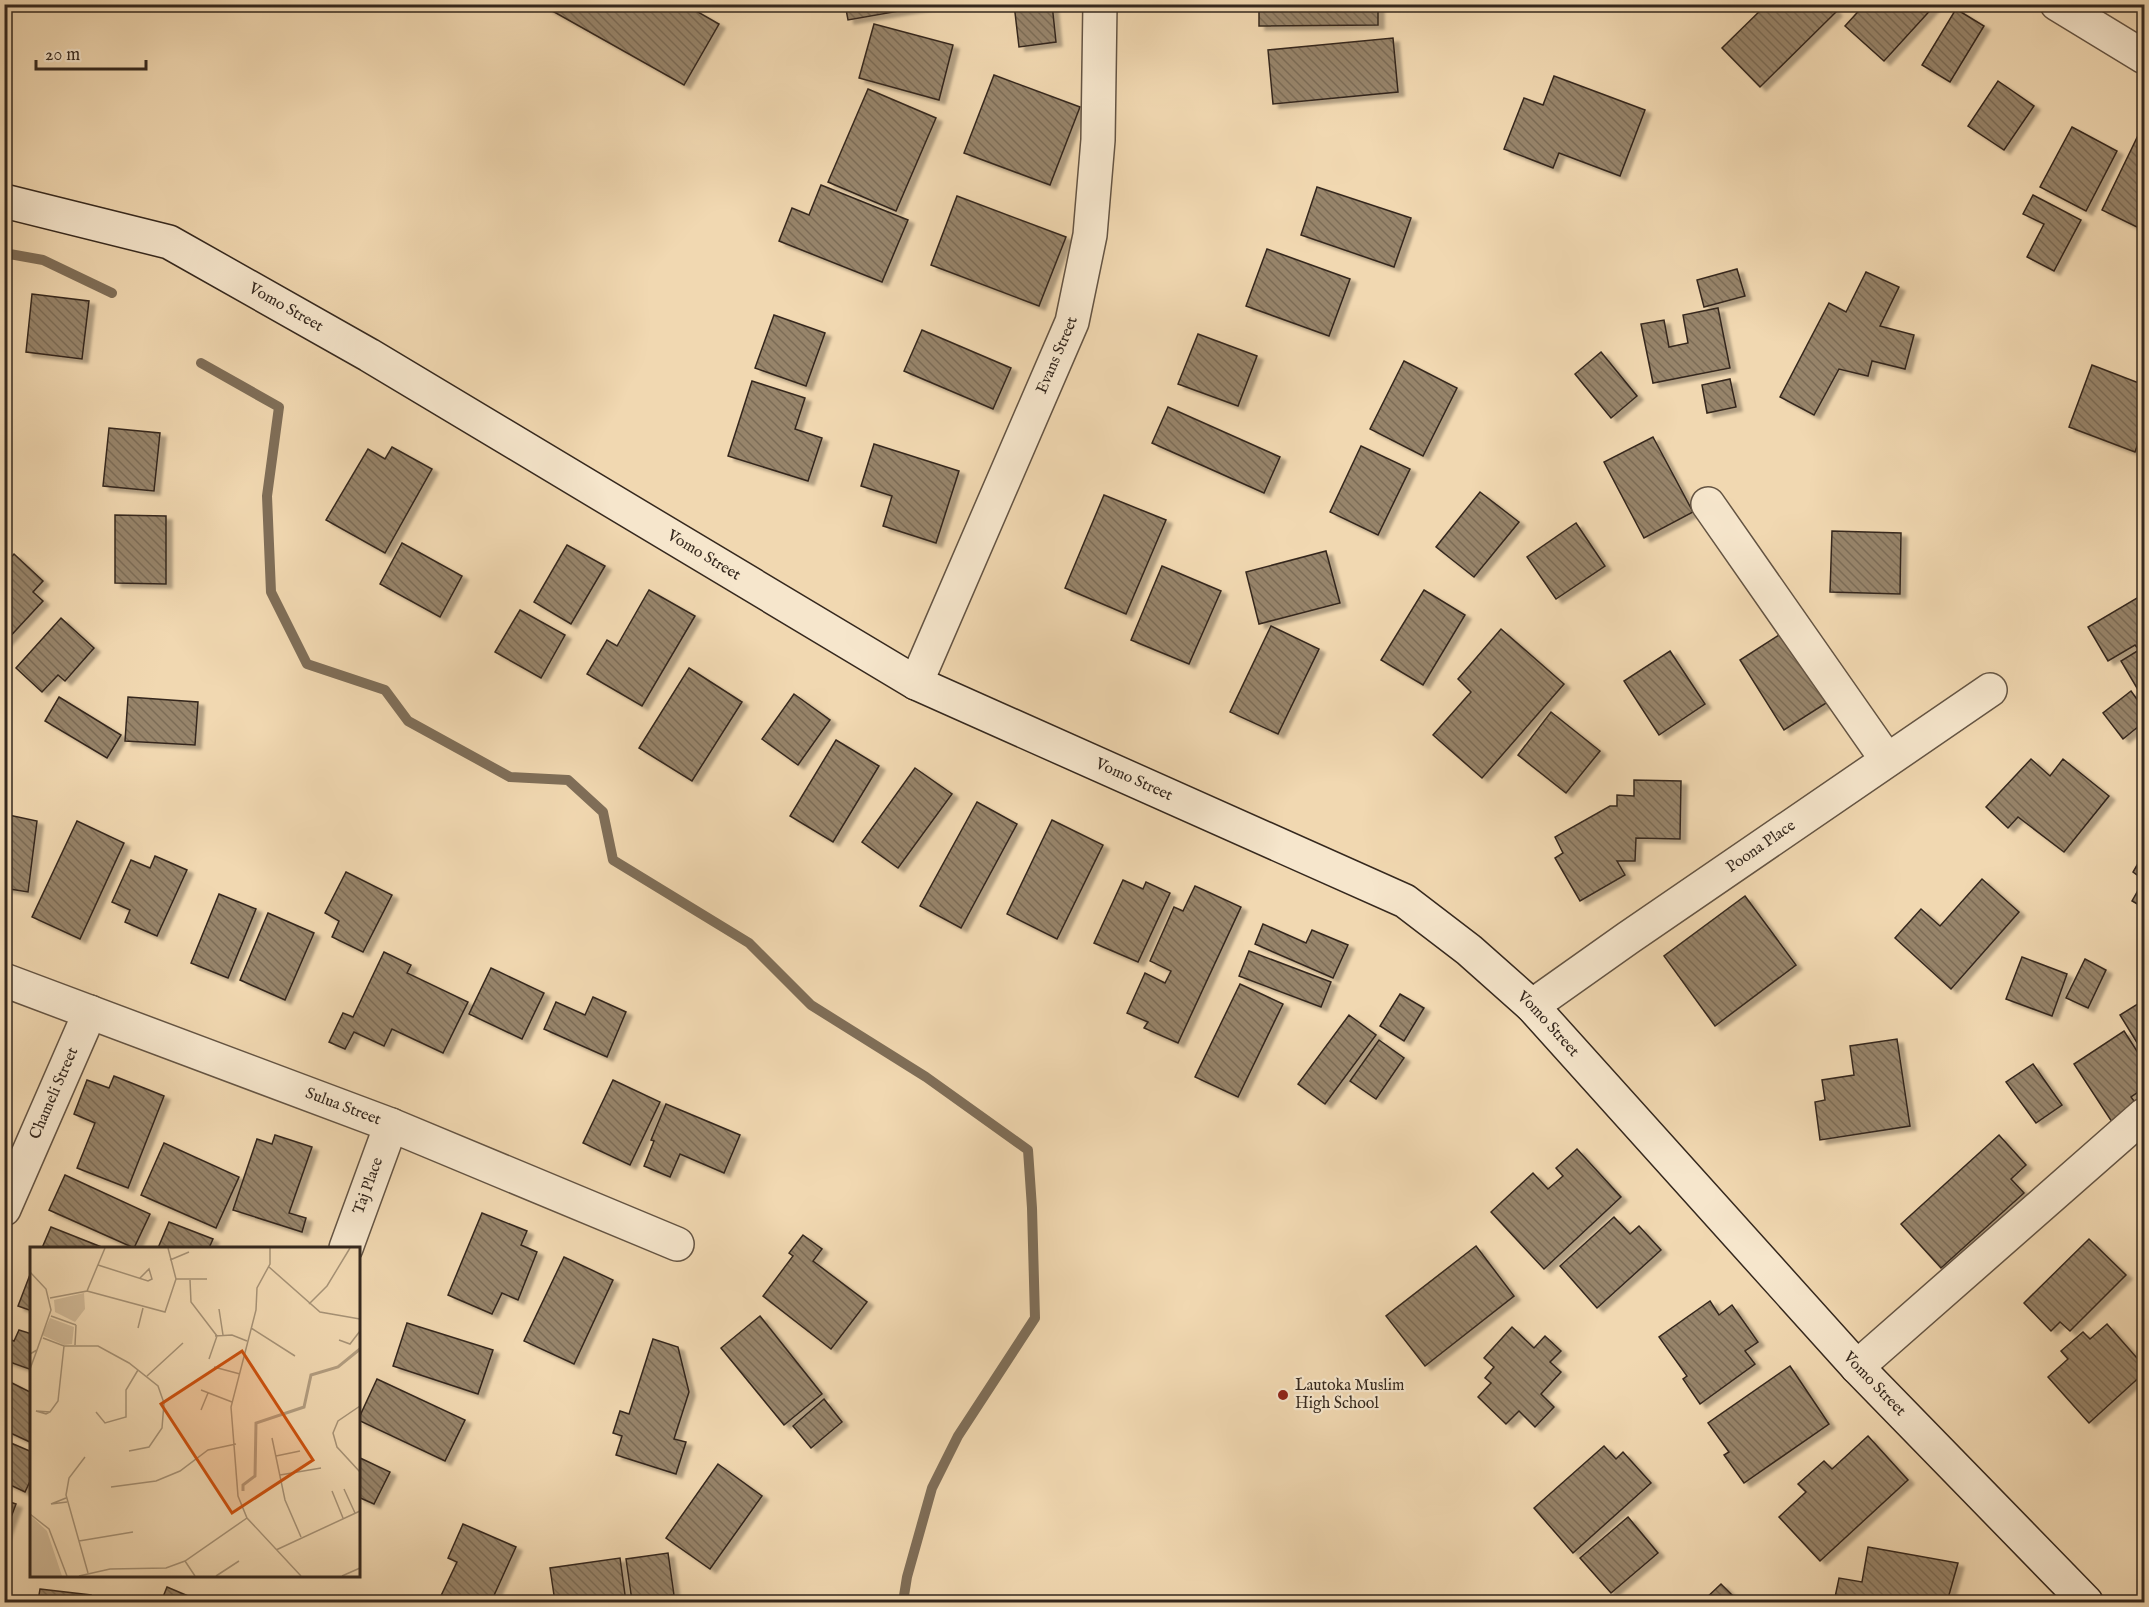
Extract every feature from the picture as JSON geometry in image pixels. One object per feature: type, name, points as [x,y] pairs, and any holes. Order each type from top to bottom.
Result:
[{"type":"street","name":"Evans Street","points":[[916,682],[1072,322],[1090,235],[1098,140],[1100,4]]},
{"type":"street","points":[[2057,4],[2145,57]]},
{"type":"street","name":"Vomo Street","points":[[4,201],[169,242],[379,361],[916,682],[1405,901],[1468,950],[1532,1006],[1857,1367],[2086,1602]]},
{"type":"street","points":[[1708,504],[1887,760]]},
{"type":"street","name":"Poona Place","points":[[1532,1006],[1990,690]]},
{"type":"street","name":"Sulua Street","points":[[4,980],[391,1125],[677,1244]]},
{"type":"street","name":"Chameli Street","points":[[4,1209],[90,1012]]},
{"type":"street","points":[[1857,1367],[2145,1115]]},
{"type":"street","name":"Taj Place","points":[[346,1247],[391,1125]]},
{"type":"building","points":[[550,4],[684,4],[719,24],[684,85],[547,8]]},
{"type":"building","points":[[845,4],[939,4],[848,20]]},
{"type":"building","points":[[1014,4],[1052,4],[1056,42],[1019,47]]},
{"type":"building","points":[[1259,4],[1378,4],[1378,25],[1259,26]]},
{"type":"building","points":[[1767,4],[1829,4],[1836,12],[1760,87],[1722,48]]},
{"type":"building","points":[[1865,4],[1936,4],[1884,61],[1845,26]]},
{"type":"building","points":[[1956,9],[1984,26],[1950,82],[1922,65]]},
{"type":"building","points":[[874,24],[953,45],[939,100],[859,78]]},
{"type":"building","points":[[1393,38],[1398,92],[1273,104],[1268,50]]},
{"type":"building","points":[[994,75],[1080,107],[1050,185],[964,153]]},
{"type":"building","points":[[1554,76],[1645,110],[1620,176],[1559,153],[1553,168],[1504,149],[1524,98],[1543,105]]},
{"type":"building","points":[[1998,81],[2034,106],[2004,150],[1968,126]]},
{"type":"building","points":[[868,89],[936,118],[896,211],[828,182]]},
{"type":"building","points":[[2144,123],[2144,228],[2143,230],[2102,210]]},
{"type":"building","points":[[2072,127],[2117,151],[2086,211],[2040,187]]},
{"type":"building","points":[[821,185],[908,220],[882,282],[779,241],[792,208],[809,215]]},
{"type":"building","points":[[1317,187],[1411,218],[1394,267],[1301,235]]},
{"type":"building","points":[[2033,195],[2081,220],[2054,271],[2027,257],[2044,224],[2023,214]]},
{"type":"building","points":[[957,196],[1066,237],[1039,306],[931,265]]},
{"type":"building","points":[[1267,249],[1350,279],[1329,336],[1246,306]]},
{"type":"building","points":[[1737,269],[1745,296],[1704,307],[1697,280]]},
{"type":"building","points":[[1866,272],[1899,287],[1880,326],[1914,335],[1905,369],[1872,361],[1868,376],[1839,369],[1814,415],[1780,397],[1829,303],[1846,312]]},
{"type":"building","points":[[32,294],[89,301],[82,359],[26,352]]},
{"type":"building","points":[[1718,308],[1730,368],[1653,383],[1641,324],[1664,320],[1669,347],[1688,343],[1683,315]]},
{"type":"building","points":[[774,315],[825,333],[806,386],[755,368]]},
{"type":"building","points":[[922,330],[1011,368],[993,409],[904,371]]},
{"type":"building","points":[[1198,334],[1257,356],[1238,406],[1178,384]]},
{"type":"building","points":[[1601,352],[1637,396],[1611,418],[1575,374]]},
{"type":"building","points":[[1404,361],[1457,388],[1423,456],[1370,429]]},
{"type":"building","points":[[2092,365],[2144,385],[2144,427],[2135,452],[2069,427]]},
{"type":"building","points":[[1730,379],[1736,407],[1707,413],[1702,385]]},
{"type":"building","points":[[752,381],[805,398],[795,429],[822,438],[808,481],[728,456]]},
{"type":"building","points":[[1168,407],[1280,457],[1264,493],[1152,443]]},
{"type":"building","points":[[109,428],[160,433],[154,491],[103,486]]},
{"type":"building","points":[[1653,437],[1693,512],[1644,538],[1604,462]]},
{"type":"building","points":[[874,444],[959,471],[936,543],[883,526],[892,496],[861,486]]},
{"type":"building","points":[[1361,446],[1410,469],[1378,535],[1330,512]]},
{"type":"building","points":[[392,447],[432,469],[385,553],[326,520],[368,449],[385,459]]},
{"type":"building","points":[[1480,492],[1519,522],[1474,577],[1436,547]]},
{"type":"building","points":[[1104,495],[1166,520],[1126,614],[1065,588]]},
{"type":"building","points":[[115,515],[166,516],[166,584],[115,583]]},
{"type":"building","points":[[1576,523],[1605,566],[1556,599],[1527,557]]},
{"type":"building","points":[[1832,531],[1901,533],[1900,594],[1830,592]]},
{"type":"building","points":[[402,543],[462,576],[440,617],[380,584]]},
{"type":"building","points":[[567,545],[605,566],[571,624],[534,602]]},
{"type":"building","points":[[1326,551],[1340,603],[1259,624],[1246,572]]},
{"type":"building","points":[[14,554],[43,581],[33,592],[43,601],[4,643],[4,565]]},
{"type":"building","points":[[1162,566],[1221,591],[1189,664],[1131,640]]},
{"type":"building","points":[[649,590],[695,616],[642,706],[587,674],[607,640],[617,646]]},
{"type":"building","points":[[1424,590],[1465,615],[1423,685],[1381,660]]},
{"type":"building","points":[[2142,595],[2144,600],[2144,700],[2121,661],[2139,650],[2135,645],[2108,661],[2088,627]]},
{"type":"building","points":[[520,610],[565,635],[541,678],[495,652]]},
{"type":"building","points":[[61,618],[94,648],[65,681],[58,675],[42,692],[16,668]]},
{"type":"building","points":[[1271,626],[1319,649],[1278,734],[1230,712]]},
{"type":"building","points":[[1790,628],[1834,698],[1784,730],[1740,660]]},
{"type":"building","points":[[1501,629],[1564,684],[1482,778],[1433,735],[1471,692],[1458,679]]},
{"type":"building","points":[[1670,651],[1705,704],[1659,735],[1624,681]]},
{"type":"building","points":[[689,668],[742,702],[692,781],[639,748]]},
{"type":"building","points":[[2131,691],[2144,709],[2144,722],[2123,739],[2103,713]]},
{"type":"building","points":[[794,694],[830,720],[798,765],[762,739]]},
{"type":"building","points":[[59,697],[121,735],[107,758],[45,721]]},
{"type":"building","points":[[128,697],[198,702],[195,745],[125,741]]},
{"type":"building","points":[[1551,712],[1600,751],[1566,793],[1518,755]]},
{"type":"building","points":[[836,740],[879,766],[833,842],[790,816]]},
{"type":"building","points":[[2031,759],[2050,776],[2063,759],[2109,796],[2064,852],[2018,817],[2008,828],[1986,807]]},
{"type":"building","points":[[915,768],[952,794],[898,868],[862,842]]},
{"type":"building","points":[[1634,780],[1681,781],[1680,839],[1636,838],[1635,861],[1617,861],[1625,875],[1580,901],[1555,858],[1563,853],[1555,837],[1610,806],[1617,806],[1617,795],[1634,796]]},
{"type":"building","points":[[977,802],[1017,824],[961,928],[920,906]]},
{"type":"building","points":[[4,814],[37,821],[28,892],[4,888]]},
{"type":"building","points":[[1052,820],[1103,845],[1057,939],[1007,914]]},
{"type":"building","points":[[77,821],[124,843],[80,939],[32,917]]},
{"type":"building","points":[[2144,853],[2144,880],[2133,872]]},
{"type":"building","points":[[155,856],[187,870],[157,936],[125,922],[130,910],[112,902],[131,860],[150,868]]},
{"type":"building","points":[[346,872],[392,895],[363,952],[332,937],[339,921],[325,913]]},
{"type":"building","points":[[1982,879],[2019,912],[1951,989],[1895,938],[1921,909],[1940,926]]},
{"type":"building","points":[[1123,880],[1143,889],[1146,882],[1170,893],[1138,962],[1094,943]]},
{"type":"building","points":[[2144,880],[2144,908],[2132,901]]},
{"type":"building","points":[[1195,886],[1241,907],[1178,1043],[1144,1028],[1148,1022],[1127,1013],[1145,973],[1165,983],[1171,971],[1150,961],[1174,907],[1183,911]]},
{"type":"building","points":[[219,894],[256,909],[228,978],[191,963]]},
{"type":"building","points":[[1745,896],[1796,965],[1715,1026],[1664,956]]},
{"type":"building","points":[[268,913],[314,933],[285,1000],[240,980]]},
{"type":"building","points":[[1263,924],[1306,943],[1312,930],[1348,945],[1333,978],[1255,944]]},
{"type":"building","points":[[1249,951],[1331,982],[1321,1007],[1239,976]]},
{"type":"building","points":[[384,952],[411,965],[407,973],[468,1002],[443,1053],[392,1029],[384,1046],[354,1032],[345,1049],[329,1042],[343,1013],[353,1017]]},
{"type":"building","points":[[2022,957],[2067,974],[2052,1016],[2006,999]]},
{"type":"building","points":[[2085,959],[2106,970],[2088,1008],[2066,998]]},
{"type":"building","points":[[491,968],[544,993],[522,1039],[469,1014]]},
{"type":"building","points":[[1240,984],[1283,1004],[1238,1097],[1195,1077]]},
{"type":"building","points":[[1400,994],[1424,1008],[1404,1041],[1380,1026]]},
{"type":"building","points":[[593,997],[626,1012],[607,1057],[544,1029],[556,1002],[585,1015]]},
{"type":"building","points":[[2144,1000],[2144,1054],[2120,1015]]},
{"type":"building","points":[[1349,1015],[1376,1035],[1325,1104],[1298,1084]]},
{"type":"building","points":[[2124,1031],[2144,1062],[2144,1088],[2131,1097],[2137,1105],[2112,1122],[2074,1064]]},
{"type":"building","points":[[1897,1039],[1910,1126],[1820,1140],[1815,1102],[1825,1100],[1822,1080],[1854,1075],[1850,1046]]},
{"type":"building","points":[[1379,1040],[1404,1058],[1376,1099],[1350,1081]]},
{"type":"building","points":[[2033,1064],[2062,1105],[2036,1123],[2006,1082]]},
{"type":"building","points":[[114,1076],[164,1096],[128,1188],[77,1168],[95,1123],[74,1114],[87,1080],[109,1088]]},
{"type":"building","points":[[613,1080],[660,1102],[630,1165],[583,1143]]},
{"type":"building","points":[[666,1104],[740,1135],[724,1173],[680,1154],[670,1177],[644,1166],[654,1141],[651,1140]]},
{"type":"building","points":[[275,1135],[312,1147],[289,1213],[306,1218],[302,1232],[233,1210],[257,1139],[272,1144]]},
{"type":"building","points":[[1999,1135],[2026,1165],[2011,1179],[2024,1193],[1941,1268],[1901,1224]]},
{"type":"building","points":[[164,1143],[239,1177],[216,1228],[141,1195]]},
{"type":"building","points":[[1577,1149],[1621,1197],[1544,1269],[1491,1212],[1533,1173],[1548,1189],[1563,1176],[1556,1168]]},
{"type":"building","points":[[65,1175],[150,1214],[134,1247],[132,1247],[49,1210]]},
{"type":"building","points":[[482,1213],[527,1231],[521,1245],[537,1252],[518,1300],[502,1293],[492,1314],[448,1295]]},
{"type":"building","points":[[1614,1217],[1630,1234],[1639,1226],[1661,1250],[1597,1308],[1560,1266]]},
{"type":"building","points":[[169,1222],[213,1239],[209,1247],[158,1247]]},
{"type":"building","points":[[51,1227],[101,1247],[42,1247]]},
{"type":"building","points":[[803,1235],[822,1249],[813,1261],[867,1302],[831,1349],[763,1296],[793,1256],[789,1253]]},
{"type":"building","points":[[2089,1239],[2126,1275],[2070,1331],[2060,1322],[2051,1331],[2024,1303]]},
{"type":"building","points":[[1476,1246],[1514,1296],[1425,1366],[1386,1316]]},
{"type":"building","points":[[564,1257],[613,1280],[574,1364],[524,1341]]},
{"type":"building","points":[[30,1275],[30,1310],[18,1306]]},
{"type":"building","points":[[1710,1301],[1719,1315],[1732,1305],[1758,1342],[1745,1351],[1755,1364],[1700,1404],[1683,1379],[1687,1376],[1659,1337]]},
{"type":"building","points":[[760,1316],[822,1394],[784,1425],[721,1348]]},
{"type":"building","points":[[407,1323],[493,1350],[478,1394],[393,1366]]},
{"type":"building","points":[[2107,1324],[2144,1366],[2144,1373],[2089,1423],[2048,1377],[2068,1359],[2061,1351],[2083,1332],[2090,1339]]},
{"type":"building","points":[[1512,1327],[1534,1348],[1545,1336],[1561,1351],[1550,1362],[1561,1372],[1541,1394],[1554,1407],[1535,1427],[1519,1411],[1506,1424],[1478,1397],[1491,1383],[1485,1378],[1494,1367],[1484,1358]]},
{"type":"building","points":[[19,1330],[30,1333],[30,1369],[4,1360],[4,1337],[14,1341]]},
{"type":"building","points":[[653,1339],[678,1347],[689,1392],[674,1439],[686,1442],[676,1474],[616,1455],[622,1436],[613,1433],[620,1411],[629,1414]]},
{"type":"building","points":[[1790,1366],[1829,1424],[1744,1483],[1724,1455],[1729,1452],[1708,1423]]},
{"type":"building","points":[[4,1379],[30,1392],[30,1442],[4,1430]]},
{"type":"building","points":[[377,1379],[465,1420],[445,1461],[360,1421],[360,1416]]},
{"type":"building","points":[[824,1399],[842,1422],[811,1448],[793,1426]]},
{"type":"building","points":[[1868,1436],[1908,1480],[1820,1561],[1779,1517],[1806,1492],[1798,1484],[1824,1461],[1832,1469]]},
{"type":"building","points":[[4,1440],[30,1451],[30,1481],[25,1492],[4,1482]]},
{"type":"building","points":[[1604,1446],[1616,1459],[1623,1452],[1651,1483],[1573,1553],[1534,1508]]},
{"type":"building","points":[[360,1458],[390,1472],[374,1504],[360,1498]]},
{"type":"building","points":[[718,1464],[762,1496],[710,1569],[666,1538]]},
{"type":"building","points":[[4,1500],[16,1504],[4,1536]]},
{"type":"building","points":[[1628,1517],[1658,1553],[1611,1593],[1580,1558]]},
{"type":"building","points":[[463,1524],[516,1547],[491,1602],[438,1602],[457,1562],[448,1558]]},
{"type":"building","points":[[1868,1547],[1958,1563],[1947,1602],[1834,1602],[1839,1578],[1862,1582]]},
{"type":"building","points":[[668,1553],[674,1595],[632,1601],[626,1559]]},
{"type":"building","points":[[620,1558],[626,1602],[555,1602],[550,1568]]},
{"type":"building","points":[[1721,1584],[1739,1602],[1702,1602]]},
{"type":"building","points":[[167,1587],[200,1601],[161,1602]]},
{"type":"building","points":[[40,1589],[91,1595],[90,1602],[26,1602],[27,1599],[38,1601]]},
{"type":"waterway","points":[[4,253],[43,260],[112,293]]},
{"type":"waterway","points":[[201,363],[279,407],[267,496],[271,592],[307,664],[385,690],[408,721],[510,777],[568,780],[603,812],[613,860],[749,943],[811,1005],[926,1077],[1028,1150],[1035,1318],[958,1436],[932,1488],[907,1577],[903,1602]]},
{"type":"place","name":"Lautoka Muslim High School","points":[[1283,1395]]}]
